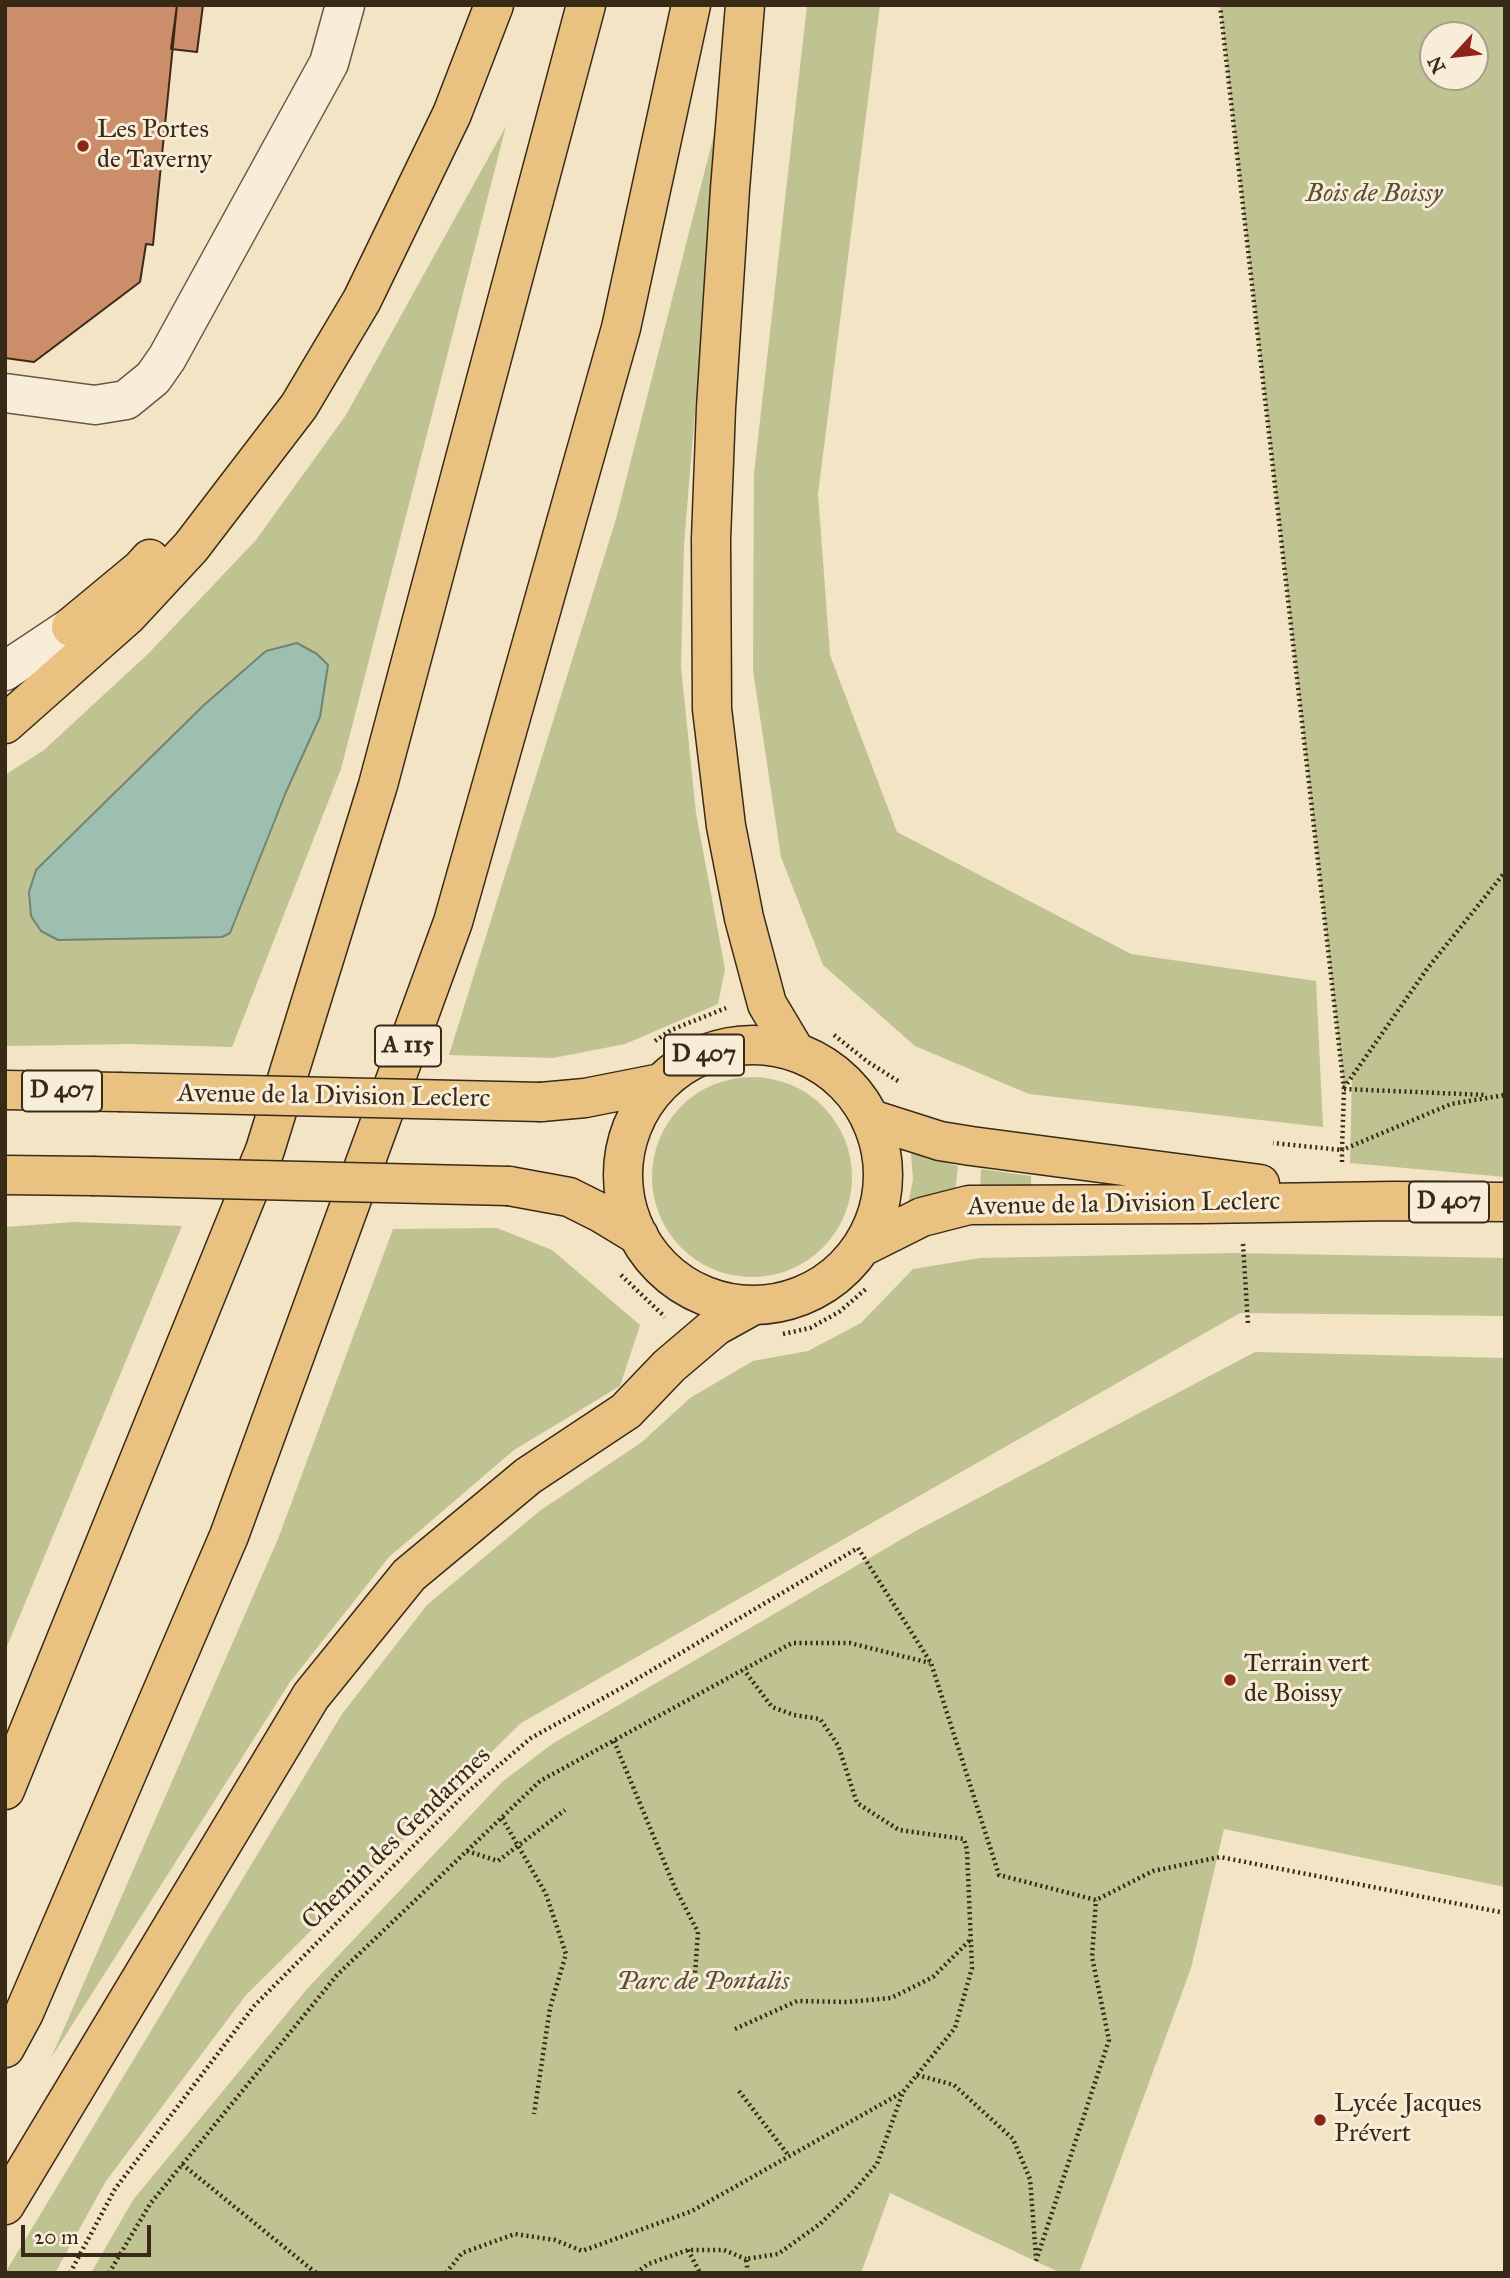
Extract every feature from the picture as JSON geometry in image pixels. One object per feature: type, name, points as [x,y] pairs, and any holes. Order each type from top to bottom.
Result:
[{"type":"main road","points":[[5,724],[127,616],[191,547],[299,406],[362,300],[452,114],[494,5]]},
{"type":"main road","points":[[5,1790],[265,1150],[378,785],[586,5]]},
{"type":"main road","name":"A 115","points":[[5,2048],[24,2013],[229,1536],[453,922],[621,328],[691,5]]},
{"type":"main road","points":[[745,5],[715,421],[710,539],[712,709],[726,826],[744,918],[767,1004],[795,1051]]},
{"type":"main road","points":[[71,627],[141,569],[260,429],[362,300]]},
{"type":"main road","name":"D 407","points":[[771,1046],[795,1051],[818,1062],[839,1078],[857,1097],[871,1119],[883,1162],[883,1184],[873,1227],[846,1267],[825,1284],[803,1296],[778,1303],[763,1320],[686,1286],[667,1273],[639,1236],[629,1214],[624,1192],[623,1168],[627,1144],[646,1101],[661,1083],[680,1068],[723,1048],[771,1046]]},
{"type":"main road","name":"Avenue de la Division Leclerc","points":[[5,1090],[541,1101],[585,1098],[661,1083]]},
{"type":"main road","name":"Avenue de la Division Leclerc","points":[[871,1119],[940,1141],[971,1146],[1394,1201]]},
{"type":"main road","name":"D 407","points":[[5,1175],[509,1186],[569,1197],[639,1236]]},
{"type":"main road","name":"Avenue de la Division Leclerc","points":[[862,1247],[922,1217],[969,1205],[1505,1202]]},
{"type":"main road","points":[[5,2205],[312,1696],[409,1575],[528,1476],[626,1411],[669,1366],[716,1326],[763,1320]]},
{"type":"street","points":[[5,393],[95,405],[126,400],[153,378],[167,358],[329,63],[345,5]]},
{"type":"street","points":[[5,671],[71,627]]},
{"type":"path","points":[[1220,5],[1344,1089],[1340,1195]]},
{"type":"path","points":[[1344,1089],[1427,969],[1505,872]]},
{"type":"path","points":[[829,1030],[867,1062],[906,1085]]},
{"type":"path","points":[[1344,1089],[1495,1096]]},
{"type":"path","points":[[1260,1142],[1342,1150],[1451,1104],[1505,1095]]},
{"type":"path","points":[[1248,1324],[1242,1241],[1256,1241]]},
{"type":"path","points":[[618,1272],[659,1314],[670,1320]]},
{"type":"path","points":[[763,1320],[810,1328],[839,1312],[868,1287]]},
{"type":"path","name":"Chemin des Gendarmes","points":[[70,2273],[115,2189],[254,2006],[465,1794],[531,1738],[625,1686],[858,1548],[931,1663]]},
{"type":"path","points":[[109,2273],[149,2204],[337,1975],[540,1781],[792,1643],[850,1643],[931,1663],[999,1875],[1096,1900],[1153,1871],[1220,1857],[1505,1913]]},
{"type":"path","points":[[636,2273],[648,2264],[688,2250],[724,2250],[746,2259],[778,2254],[820,2224],[877,2164],[903,2092],[955,2028],[972,1968],[967,1850],[964,1839],[899,1830],[857,1803],[838,1745],[820,1719],[794,1715],[772,1707],[744,1670]]},
{"type":"path","points":[[614,1741],[676,1888],[698,1932],[694,1987]]},
{"type":"path","points":[[467,1851],[498,1861],[565,1810]]},
{"type":"path","points":[[502,1818],[546,1894],[566,1954],[550,2008],[534,2114]]},
{"type":"path","points":[[917,2075],[954,2085],[1013,2139],[1030,2179],[1036,2261],[1109,2040],[1092,1958],[1096,1900]]},
{"type":"path","points":[[735,2029],[797,2001],[891,1998],[933,1978],[971,1939]]},
{"type":"path","points":[[739,2091],[789,2156]]},
{"type":"path","points":[[446,2273],[462,2253],[515,2234],[555,2240],[582,2251],[692,2211],[903,2092]]},
{"type":"path","points":[[182,2164],[316,2273]]},
{"type":"path","points":[[688,2250],[700,2273]]},
{"type":"path","points":[[746,2259],[748,2273]]},
{"type":"green space","points":[[807,5],[880,5],[818,494],[830,655],[897,832],[1131,954],[1316,981],[1323,1127],[1029,1094],[915,1046],[823,965],[781,857],[753,670],[754,474]]},
{"type":"green space","name":"Bois de Boissy","points":[[1220,5],[1505,5],[1505,1177],[1350,1163],[1352,1075],[1344,1089]]},
{"type":"green space","points":[[720,111],[684,544],[681,667],[696,813],[725,969],[718,1004],[625,1044],[553,1058],[449,1055],[616,519]]},
{"type":"green space","points":[[506,126],[341,769],[232,1047],[132,1044],[5,1046],[5,775],[44,750],[148,654],[256,540],[346,415]]},
{"type":"green space","points":[[752,1077],[790,1084],[823,1106],[845,1139],[852,1177],[845,1215],[823,1248],[790,1270],[752,1277],[714,1270],[681,1248],[659,1215],[652,1177],[659,1139],[681,1106],[714,1084]]},
{"type":"green space","points":[[911,1153],[958,1166],[955,1194],[907,1208],[913,1180]]},
{"type":"green space","points":[[981,1169],[1031,1176],[1031,1192],[980,1191]]},
{"type":"green space","points":[[75,1222],[182,1226],[5,1651],[5,1227]]},
{"type":"green space","points":[[497,1228],[552,1250],[640,1325],[620,1386],[514,1450],[389,1557],[290,1682],[51,2058],[278,1539],[393,1229]]},
{"type":"green space","points":[[1234,1253],[1505,1258],[1505,1316],[1240,1313],[521,1723],[246,1995],[106,2181],[55,2273],[5,2273],[342,1714],[427,1605],[541,1510],[642,1442],[690,1398],[753,1361],[808,1351],[861,1323],[913,1269],[980,1258]]},
{"type":"green space","name":"Parc de Pontalis","points":[[1255,1352],[1505,1358],[1505,1887],[1224,1829],[1191,1968],[1079,2273],[1061,2273],[890,2193],[861,2273],[91,2273],[133,2200],[307,1989],[502,1782],[552,1744],[914,1532]]},
{"type":"shaded area","points":[[297,643],[317,654],[328,665],[320,717],[286,792],[230,933],[222,937],[58,940],[41,931],[31,916],[29,892],[36,870],[204,705],[266,651]]},
{"type":"building","name":"Les Portes de Taverny","points":[[5,5],[177,5],[153,245],[146,244],[140,282],[34,362],[5,358]]},
{"type":"building","points":[[177,5],[203,5],[197,52],[171,49]]},
{"type":"place","name":"Les Portes de Taverny","points":[[83,146]]},
{"type":"place","name":"Terrain vert de Boissy","points":[[1230,1680]]},
{"type":"place","name":"Lycée Jacques Prévert","points":[[1320,2120]]}]
